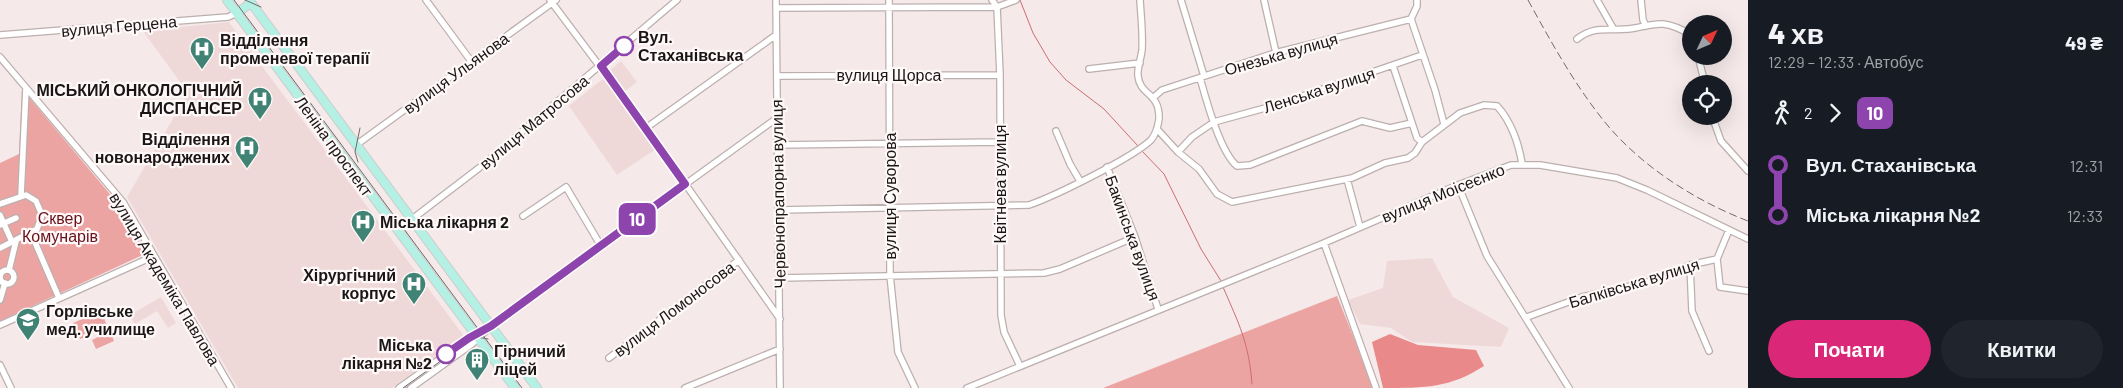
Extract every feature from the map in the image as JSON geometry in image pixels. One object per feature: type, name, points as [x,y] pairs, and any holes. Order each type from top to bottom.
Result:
[{"type":"main road","name":"Леніна проспект","points":[[227,0],[416,258],[515,388]]},
{"type":"main road","name":"Леніна проспект","points":[[252,1],[536,388]]},
{"type":"main road","points":[[236,13],[252,1]]},
{"type":"street","points":[[426,0],[471,61]]},
{"type":"street","name":"вулиця Матросова","points":[[412,220],[479,168],[678,0]]},
{"type":"street","name":"Червонопрапорна вулиця","points":[[776,0],[780,388]]},
{"type":"street","name":"вулиця Суворова","points":[[889,0],[892,208],[890,275],[898,352],[915,388]]},
{"type":"street","points":[[992,0],[997,7]]},
{"type":"street","points":[[776,8],[997,7],[1016,0]]},
{"type":"street","points":[[778,210],[1029,205],[1108,167],[1145,145],[1157,129],[1159,111],[1154,97],[1140,85],[1138,78],[1142,47],[1140,0]]},
{"type":"street","points":[[1181,0],[1214,122],[1229,155],[1238,166],[1250,165],[1362,121],[1390,128],[1412,123]]},
{"type":"street","points":[[1264,0],[1276,53]]},
{"type":"street","points":[[1417,0],[1417,6],[1411,19],[1422,55],[1436,90],[1444,124]]},
{"type":"street","points":[[1596,0],[1613,28]]},
{"type":"street","points":[[1641,0],[1643,20],[1646,26]]},
{"type":"street","points":[[553,1],[646,128],[780,319]]},
{"type":"street","name":"вулиця Ульянова","points":[[356,145],[553,1]]},
{"type":"street","name":"Квітнева вулиця","points":[[997,7],[1000,75],[1002,206],[1000,274],[1002,324],[1020,366]]},
{"type":"street","name":"вулиця Герцена","points":[[0,35],[228,16],[236,13]]},
{"type":"street","name":"Онезька вулиця","points":[[1154,97],[1162,90],[1276,53],[1411,19]]},
{"type":"street","points":[[1577,39],[1586,32],[1662,24],[1682,32]]},
{"type":"street","points":[[646,128],[776,35]]},
{"type":"street","name":"Ленська вулиця","points":[[1178,152],[1192,137],[1214,122],[1276,105],[1422,55]]},
{"type":"street","name":"вулиця Академіка Павлова","points":[[0,57],[122,202],[230,388]]},
{"type":"street","points":[[1089,69],[1140,63]]},
{"type":"street","points":[[1393,66],[1412,123],[1419,140],[1422,142]]},
{"type":"street","name":"вулиця Щорса","points":[[777,76],[1000,75]]},
{"type":"street","points":[[21,195],[26,88]]},
{"type":"street","points":[[1157,129],[1178,152],[1199,168],[1216,194],[1232,202],[1347,179],[1385,163],[1408,158],[1415,154],[1422,142],[1444,124],[1460,113],[1484,104],[1498,106],[1503,112],[1517,141],[1522,164]]},
{"type":"street","points":[[411,388],[477,340],[491,326],[777,118]]},
{"type":"street","points":[[1715,125],[1721,141],[1748,171]]},
{"type":"street","points":[[1056,131],[1070,164],[1080,181]]},
{"type":"street","points":[[778,145],[1000,142]]},
{"type":"street","name":"вулиця Моісеєнко","points":[[1158,309],[1324,243],[1500,168],[1522,164],[1595,173],[1617,178],[1648,190],[1748,239]]},
{"type":"street","name":"Бакинська вулиця","points":[[1108,167],[1135,237],[1158,309]]},
{"type":"street","points":[[1347,179],[1360,227]]},
{"type":"street","points":[[1458,185],[1487,256],[1570,388]]},
{"type":"street","points":[[523,216],[566,187],[580,214],[601,246]]},
{"type":"street","points":[[0,204],[21,195],[31,197],[42,210],[42,220],[37,229],[0,248]]},
{"type":"street","points":[[0,215],[2,224],[14,242],[8,270],[1,274],[1,279],[5,283]]},
{"type":"street","points":[[2,224],[16,218]]},
{"type":"street","points":[[1717,259],[1729,230]]},
{"type":"street","points":[[31,233],[59,298]]},
{"type":"street","points":[[779,278],[1000,274],[1052,271],[1135,237]]},
{"type":"street","points":[[1324,243],[1376,388]]},
{"type":"street","points":[[0,325],[154,256]]},
{"type":"street","name":"Балківська вулиця","points":[[1527,317],[1582,297],[1648,282],[1690,265],[1717,259],[1720,286],[1748,291]]},
{"type":"street","name":"вулиця Ломоносова","points":[[609,358],[738,260]]},
{"type":"street","points":[[1690,265],[1692,311],[1709,351]]},
{"type":"street","points":[[5,283],[10,282],[13,278],[12,273],[8,270]]},
{"type":"street","points":[[0,300],[5,283]]},
{"type":"street","points":[[767,300],[775,304],[779,299]]},
{"type":"street","points":[[967,388],[1158,309]]},
{"type":"street","points":[[399,388],[477,340]]},
{"type":"street","points":[[685,388],[780,349]]},
{"type":"street","points":[[0,365],[11,388]]},
{"type":"shaded area","name":"Міська лікарня №2","points":[[229,22],[464,336],[392,388],[238,388],[127,197],[188,93],[143,31]]},
{"type":"shaded area","points":[[621,61],[637,82],[624,92],[609,71]]},
{"type":"shaded area","points":[[604,78],[656,149],[617,175],[569,106]]},
{"type":"shaded area","points":[[1432,258],[1453,297],[1509,328],[1501,347],[1412,342],[1391,328],[1360,324],[1348,300],[1383,288],[1387,261]]},
{"type":"shaded area","points":[[161,297],[176,323],[168,328],[157,311],[135,324],[130,315]]},
{"type":"shaded area","points":[[1390,334],[1418,345],[1476,350],[1484,366],[1460,379],[1448,383],[1412,388],[1383,388],[1372,342]]},
{"type":"green space","name":"Сквер Комунарів","points":[[22,89],[119,205],[147,253],[0,321],[0,163],[19,154]]},
{"type":"green space","points":[[1337,296],[1374,388],[1103,388]]},
{"type":"green space","points":[[101,311],[108,328],[80,339],[73,323]]},
{"type":"green space","points":[[110,331],[114,341],[96,349],[92,340]]},
{"type":"waterway","points":[[1020,0],[1033,33],[1050,62],[1066,80],[1104,109],[1138,146]]},
{"type":"waterway","points":[[1142,151],[1164,174],[1201,249],[1221,281]]},
{"type":"waterway","points":[[1223,287],[1246,345],[1252,384]]},
{"type":"tram line","points":[[234,0],[522,388]]},
{"type":"tram line","points":[[245,0],[261,7]]},
{"type":"tram line","points":[[358,162],[355,152],[360,128]]},
{"type":"tram line","points":[[403,388],[470,340],[477,337],[488,339]]},
{"type":"railway","points":[[1528,0],[1571,74],[1614,133],[1648,164],[1686,191],[1748,221]]},
{"type":"bus line","name":"10","points":[[446,354],[475,334],[491,326],[685,184],[601,66],[624,46]]},
{"type":"place","name":"Вул. Стаханівська","points":[[624,46]]},
{"type":"place","name":"Відділення променевої терапії","points":[[202,70]]},
{"type":"place","name":"МІСЬКИЙ ОНКОЛОГІЧНИЙ ДИСПАНСЕР","points":[[260,120]]},
{"type":"place","name":"Відділення новонароджених","points":[[247,169]]},
{"type":"place","name":"Міська лікарня 2","points":[[363,243]]},
{"type":"place","name":"Хірургічний корпус","points":[[414,305]]},
{"type":"place","name":"Горлівське мед. училище","points":[[28,341]]},
{"type":"place","name":"Міська лікарня №2","points":[[446,354]]},
{"type":"place","name":"Гірничий ліцей","points":[[477,381]]}]
